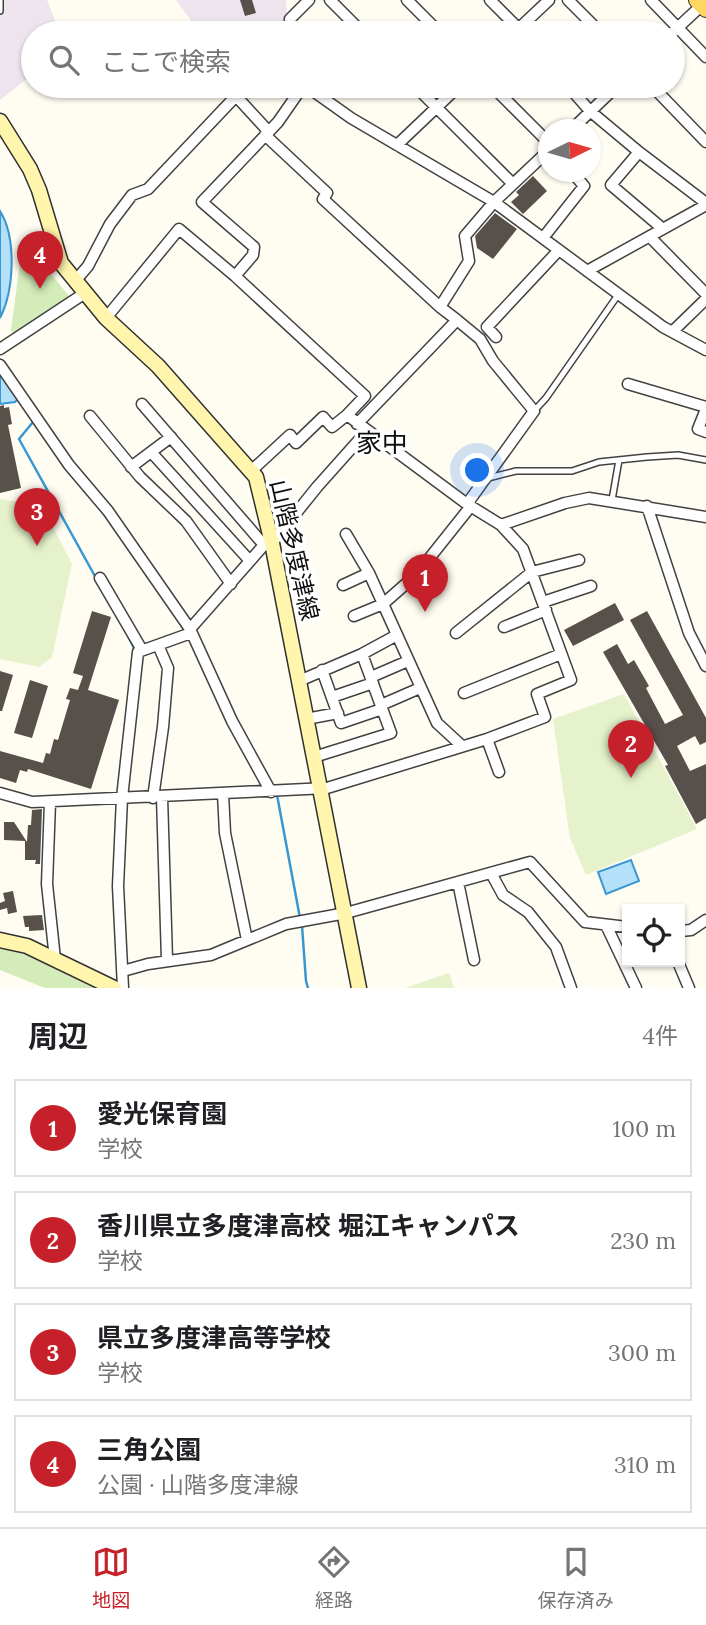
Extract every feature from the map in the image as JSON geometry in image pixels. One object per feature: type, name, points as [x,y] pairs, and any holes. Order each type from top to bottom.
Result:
[{"type":"main road","name":"山階多度津線","points":[[0,121],[30,169],[61,263],[106,318],[158,366],[256,477],[262,496],[268,544],[299,681],[359,988]]},
{"type":"main road","points":[[0,940],[27,946],[114,988]]},
{"type":"street","points":[[290,21],[309,0]]},
{"type":"street","points":[[330,0],[351,21]]},
{"type":"street","points":[[407,0],[428,21]]},
{"type":"street","points":[[490,0],[508,21]]},
{"type":"street","points":[[529,21],[549,0]]},
{"type":"street","points":[[568,0],[589,21]]},
{"type":"street","points":[[651,0],[667,21]]},
{"type":"street","points":[[685,21],[702,5]]},
{"type":"street","points":[[685,39],[706,57]]},
{"type":"street","points":[[0,349],[81,286],[88,266],[110,224],[132,195],[148,189],[234,98]]},
{"type":"street","points":[[238,98],[267,133],[327,192],[323,200],[440,307],[480,339],[493,361],[534,411],[469,505],[416,575],[383,604],[355,616]]},
{"type":"street","points":[[235,276],[253,255],[254,247],[202,202],[267,133],[295,98]]},
{"type":"street","points":[[322,98],[494,202],[618,295],[672,332],[706,350]]},
{"type":"street","points":[[427,98],[513,184]]},
{"type":"street","points":[[397,145],[447,98]]},
{"type":"street","points":[[504,98],[538,132]]},
{"type":"street","points":[[579,98],[639,152],[706,204],[587,271]]},
{"type":"street","points":[[582,119],[604,98]]},
{"type":"street","points":[[664,98],[706,142]]},
{"type":"street","points":[[639,152],[611,185],[663,229]]},
{"type":"street","points":[[440,307],[469,261],[465,236],[494,202],[538,160]]},
{"type":"street","points":[[543,238],[584,186],[581,182]]},
{"type":"street","points":[[106,318],[179,229],[235,276],[365,396],[332,427],[323,417],[296,443],[290,435],[251,471]]},
{"type":"street","points":[[650,237],[706,297],[672,332]]},
{"type":"street","points":[[496,337],[487,327],[559,250]]},
{"type":"street","points":[[123,988],[118,886],[122,798],[138,652],[190,631],[317,487],[362,428],[457,320]]},
{"type":"street","points":[[0,365],[69,465],[108,511],[190,631],[232,721],[271,792]]},
{"type":"street","points":[[628,384],[706,408],[698,429],[706,432]]},
{"type":"street","points":[[142,404],[268,544]]},
{"type":"street","points":[[0,793],[32,803],[327,788],[487,739],[545,717],[537,694],[571,680],[523,549],[501,525],[469,505],[347,415]]},
{"type":"street","points":[[90,416],[131,467],[186,522],[231,583]]},
{"type":"street","points":[[131,467],[171,438]]},
{"type":"street","points":[[151,452],[250,561]]},
{"type":"street","points":[[501,525],[565,503],[589,498],[706,517]]},
{"type":"street","points":[[647,506],[689,633],[705,662]]},
{"type":"street","points":[[346,534],[369,573],[437,723],[462,746]]},
{"type":"street","points":[[456,633],[532,572],[579,560]]},
{"type":"street","points":[[343,585],[369,573]]},
{"type":"street","points":[[100,578],[142,650]]},
{"type":"street","points":[[504,628],[591,586]]},
{"type":"street","points":[[299,681],[362,654],[397,635]]},
{"type":"street","points":[[158,645],[168,668],[158,798],[167,960]]},
{"type":"street","points":[[314,757],[391,733],[362,654]]},
{"type":"street","points":[[464,693],[561,654]]},
{"type":"street","points":[[332,697],[408,661]]},
{"type":"street","points":[[322,670],[341,723],[420,688]]},
{"type":"street","points":[[306,719],[338,713]]},
{"type":"street","points":[[487,739],[499,772]]},
{"type":"street","points":[[223,794],[225,833],[247,940]]},
{"type":"street","points":[[50,802],[47,884],[55,959]]},
{"type":"street","points":[[123,971],[167,960],[211,955],[286,924],[346,913],[530,862],[585,922],[622,927]]},
{"type":"street","points":[[491,873],[503,895],[528,912],[556,947],[571,988]]},
{"type":"street","points":[[457,882],[474,960]]},
{"type":"street","points":[[685,931],[691,930],[706,920]]},
{"type":"street","points":[[606,925],[636,988]]},
{"type":"street","points":[[680,967],[689,988]]},
{"type":"lane","points":[[0,0],[0,11]]},
{"type":"lane","points":[[534,411],[618,295]]},
{"type":"lane","points":[[485,479],[516,471],[572,471],[599,462],[619,460],[678,455],[706,460]]},
{"type":"lane","points":[[612,500],[619,460]]},
{"type":"shaded area","points":[[0,0],[47,0],[55,21],[21,21],[21,83],[0,100]]},
{"type":"shaded area","points":[[176,0],[286,0],[287,21],[191,21]]},
{"type":"green space","points":[[23,240],[69,296],[13,334],[11,330]]},
{"type":"green space","points":[[0,499],[42,506],[72,564],[52,657],[39,667],[0,659]]},
{"type":"green space","points":[[624,694],[697,829],[586,875],[570,838],[553,719]]},
{"type":"green space","points":[[0,948],[41,959],[99,988],[45,988],[0,970]]},
{"type":"green space","points":[[449,973],[454,988],[405,988]]},
{"type":"water","points":[[0,211],[9,235],[12,264],[8,294],[0,318]]},
{"type":"water","points":[[0,374],[19,398],[15,402],[0,404]]},
{"type":"water","points":[[631,860],[639,881],[606,894],[598,872]]},
{"type":"building","points":[[240,0],[252,0],[256,13],[245,16]]},
{"type":"building","points":[[533,176],[547,191],[523,214],[511,202],[519,195],[516,192]]},
{"type":"building","points":[[495,213],[517,229],[493,259],[477,248],[475,236]]},
{"type":"building","points":[[4,405],[4,408],[9,407],[12,424],[8,425],[21,488],[0,493],[0,406]]},
{"type":"building","points":[[615,603],[624,620],[573,646],[564,630]]},
{"type":"building","points":[[92,611],[111,617],[88,690],[119,700],[91,789],[28,769],[27,772],[20,770],[16,783],[0,778],[0,751],[43,763],[46,753],[50,754],[54,739],[58,740],[70,700],[66,699],[70,688],[78,690],[83,676],[73,673]]},
{"type":"building","points":[[647,611],[706,718],[706,742],[700,745],[695,736],[677,746],[690,771],[706,764],[706,818],[696,824],[665,766],[668,765],[603,652],[617,644],[628,664],[634,660],[649,686],[646,688],[665,724],[683,715],[630,620]]},
{"type":"building","points":[[0,671],[13,675],[2,711],[0,711]]},
{"type":"building","points":[[30,680],[48,686],[32,738],[14,733]]},
{"type":"building","points":[[42,809],[40,864],[35,864],[36,860],[25,860],[25,841],[4,840],[4,822],[14,822],[27,842],[32,810]]},
{"type":"building","points":[[13,891],[17,912],[8,914],[7,908],[0,910],[0,903],[5,901],[3,893]]},
{"type":"building","points":[[42,915],[44,930],[29,931],[29,927],[25,927],[23,916]]},
{"type":"waterway","points":[[32,420],[19,439],[96,578]]},
{"type":"waterway","points":[[128,636],[134,648]]},
{"type":"waterway","points":[[277,795],[300,918]]},
{"type":"waterway","points":[[302,926],[308,988]]},
{"type":"place","name":"三角公園","points":[[40,289]]},
{"type":"place","name":"県立多度津高等学校","points":[[37,546]]},
{"type":"place","name":"愛光保育園","points":[[425,612]]},
{"type":"place","name":"香川県立多度津高校 堀江キャンパス","points":[[631,778]]},
{"type":"district","name":"家中","points":[[382,443]]}]
